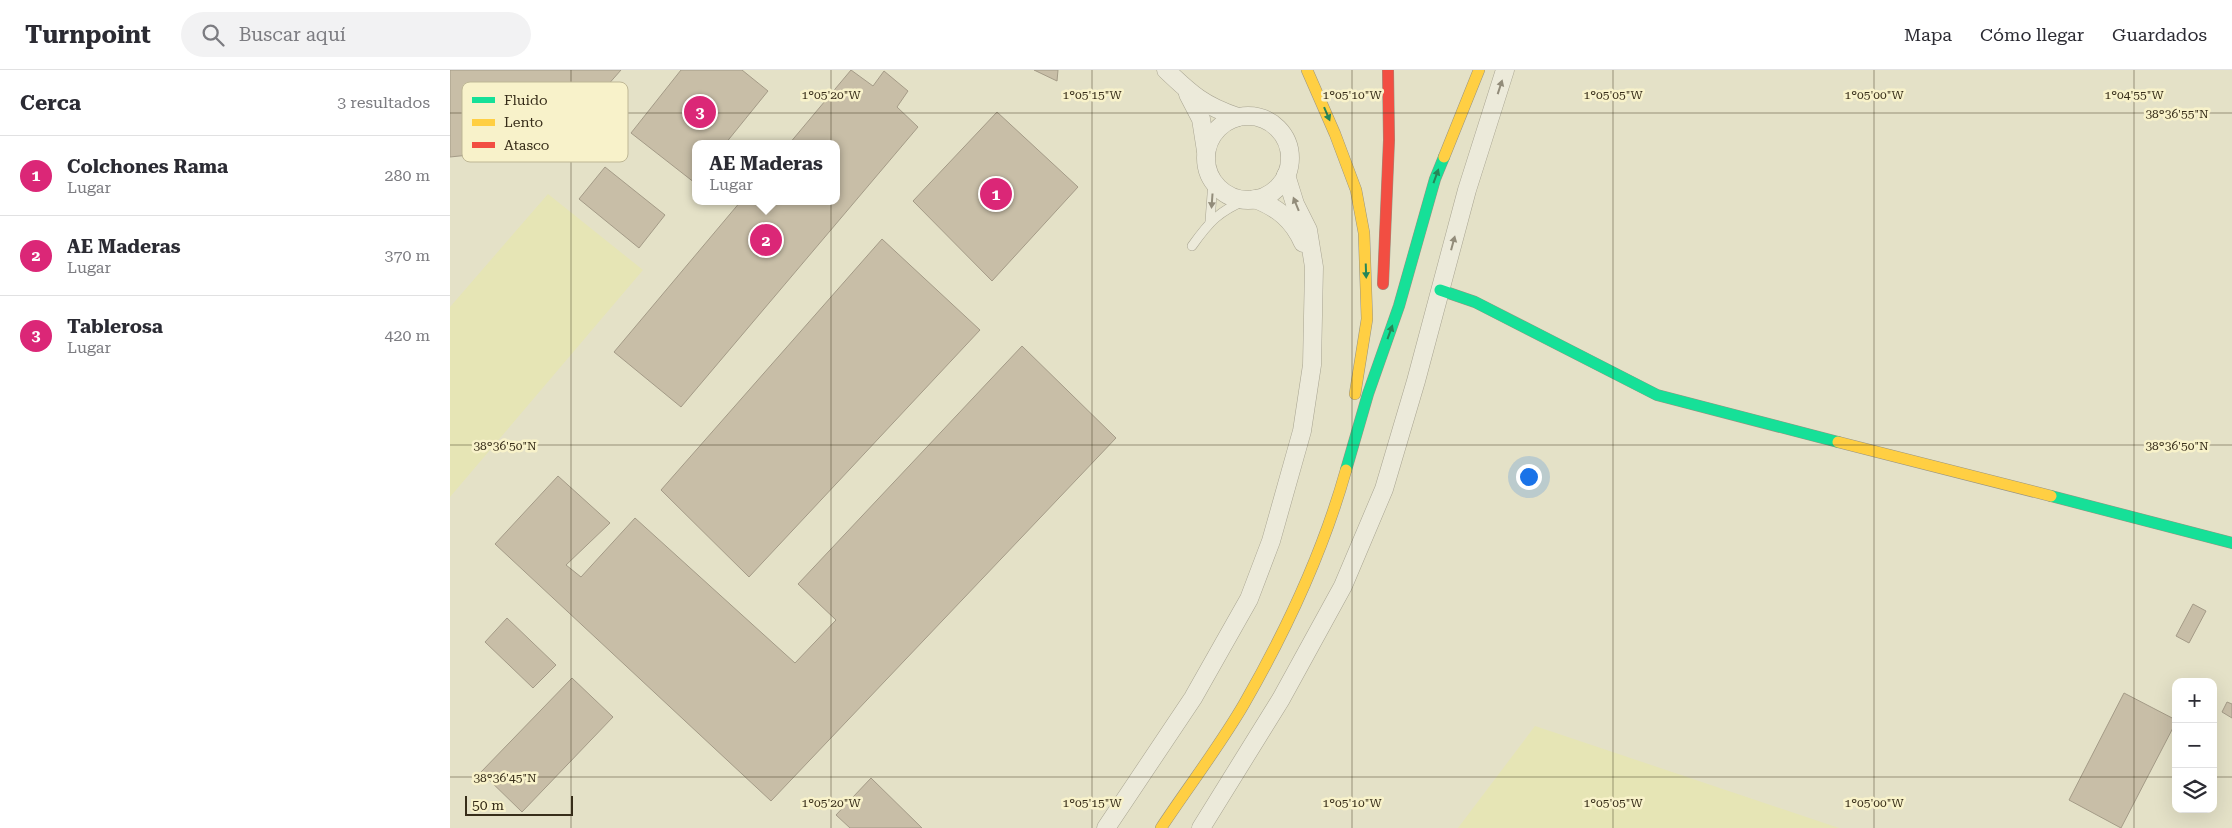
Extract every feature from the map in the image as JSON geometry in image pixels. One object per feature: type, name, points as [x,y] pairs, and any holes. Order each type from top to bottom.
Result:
[{"type":"main road","points":[[1307,70],[1335,134],[1356,190],[1364,232],[1366,319],[1345,449],[1344,478]]},
{"type":"main road","points":[[1381,294],[1387,185],[1388,70]]},
{"type":"main road","points":[[1161,828],[1243,704],[1268,659],[1310,572],[1344,478],[1368,394],[1399,306],[1435,179],[1479,70]]},
{"type":"main road","points":[[1440,290],[1475,302],[1657,395],[2232,543]]},
{"type":"main road","points":[[1368,394],[1379,313]]},
{"type":"street","points":[[1166,70],[1185,89],[1213,109],[1238,117]]},
{"type":"street","points":[[1201,828],[1281,699],[1343,586],[1384,489],[1416,381],[1467,190],[1505,70]]},
{"type":"street","points":[[1185,89],[1201,119],[1206,161],[1213,181],[1222,191],[1234,197],[1271,205],[1283,214],[1298,230],[1314,267]]},
{"type":"street","points":[[1206,151],[1210,139],[1217,129],[1238,117],[1251,116],[1264,119],[1280,131],[1289,149],[1290,162],[1286,175],[1279,187],[1268,195],[1251,200]]},
{"type":"street","points":[[1106,828],[1216,660],[1249,599],[1271,541],[1302,431],[1313,339],[1314,267],[1308,230],[1295,204],[1286,175]]},
{"type":"lane","points":[[1210,221],[1213,181]]},
{"type":"lane","points":[[1192,246],[1210,221],[1226,208],[1251,200]]},
{"type":"green space","points":[[548,194],[643,270],[450,497],[450,307]]},
{"type":"green space","points":[[1535,726],[1839,828],[1458,828]]},
{"type":"building","points":[[450,70],[621,70],[610,82],[462,82],[462,156],[450,157]]},
{"type":"building","points":[[681,70],[742,70],[768,91],[728,140],[692,140],[692,181],[631,133]]},
{"type":"building","points":[[851,70],[873,86],[884,71],[908,91],[897,107],[918,127],[681,407],[614,352],[738,205],[840,205],[840,140],[792,140]]},
{"type":"building","points":[[1034,70],[1058,70],[1057,81]]},
{"type":"building","points":[[997,112],[1078,187],[992,281],[913,201]]},
{"type":"building","points":[[605,167],[665,215],[639,248],[579,199]]},
{"type":"building","points":[[882,239],[980,330],[749,577],[661,490]]},
{"type":"building","points":[[1022,346],[1116,438],[771,801],[495,544],[558,476],[610,523],[566,565],[581,577],[635,518],[795,663],[836,620],[798,584]]},
{"type":"building","points":[[2193,604],[2206,611],[2189,643],[2176,636]]},
{"type":"building","points":[[507,618],[556,665],[533,688],[485,642]]},
{"type":"building","points":[[572,678],[613,717],[522,812],[481,772]]},
{"type":"building","points":[[2124,693],[2172,718],[2172,730],[2121,828],[2069,800]]},
{"type":"building","points":[[2227,702],[2232,704],[2232,718],[2222,712]]},
{"type":"building","points":[[871,778],[922,828],[850,828],[836,815]]},
{"type":"traffic: fast","points":[[1346,470],[1368,394],[1399,306],[1435,179],[1444,157]]},
{"type":"traffic: fast","points":[[1440,290],[1475,302],[1657,395],[1838,442]]},
{"type":"traffic: fast","points":[[2051,496],[2232,543]]},
{"type":"traffic: slow","points":[[1307,70],[1335,134],[1356,190],[1364,233],[1367,319],[1355,394]]},
{"type":"traffic: slow","points":[[1444,157],[1479,70]]},
{"type":"traffic: slow","points":[[1838,442],[2051,496]]},
{"type":"traffic: slow","points":[[1161,828],[1234,720],[1289,620],[1315,561],[1346,470]]},
{"type":"traffic: jam","points":[[1383,284],[1389,140],[1388,70]]},
{"type":"place","name":"Tablerosa","points":[[700,112]]},
{"type":"place","name":"Colchones Rama","points":[[996,194]]},
{"type":"place","name":"AE Maderas","points":[[766,240]]}]
